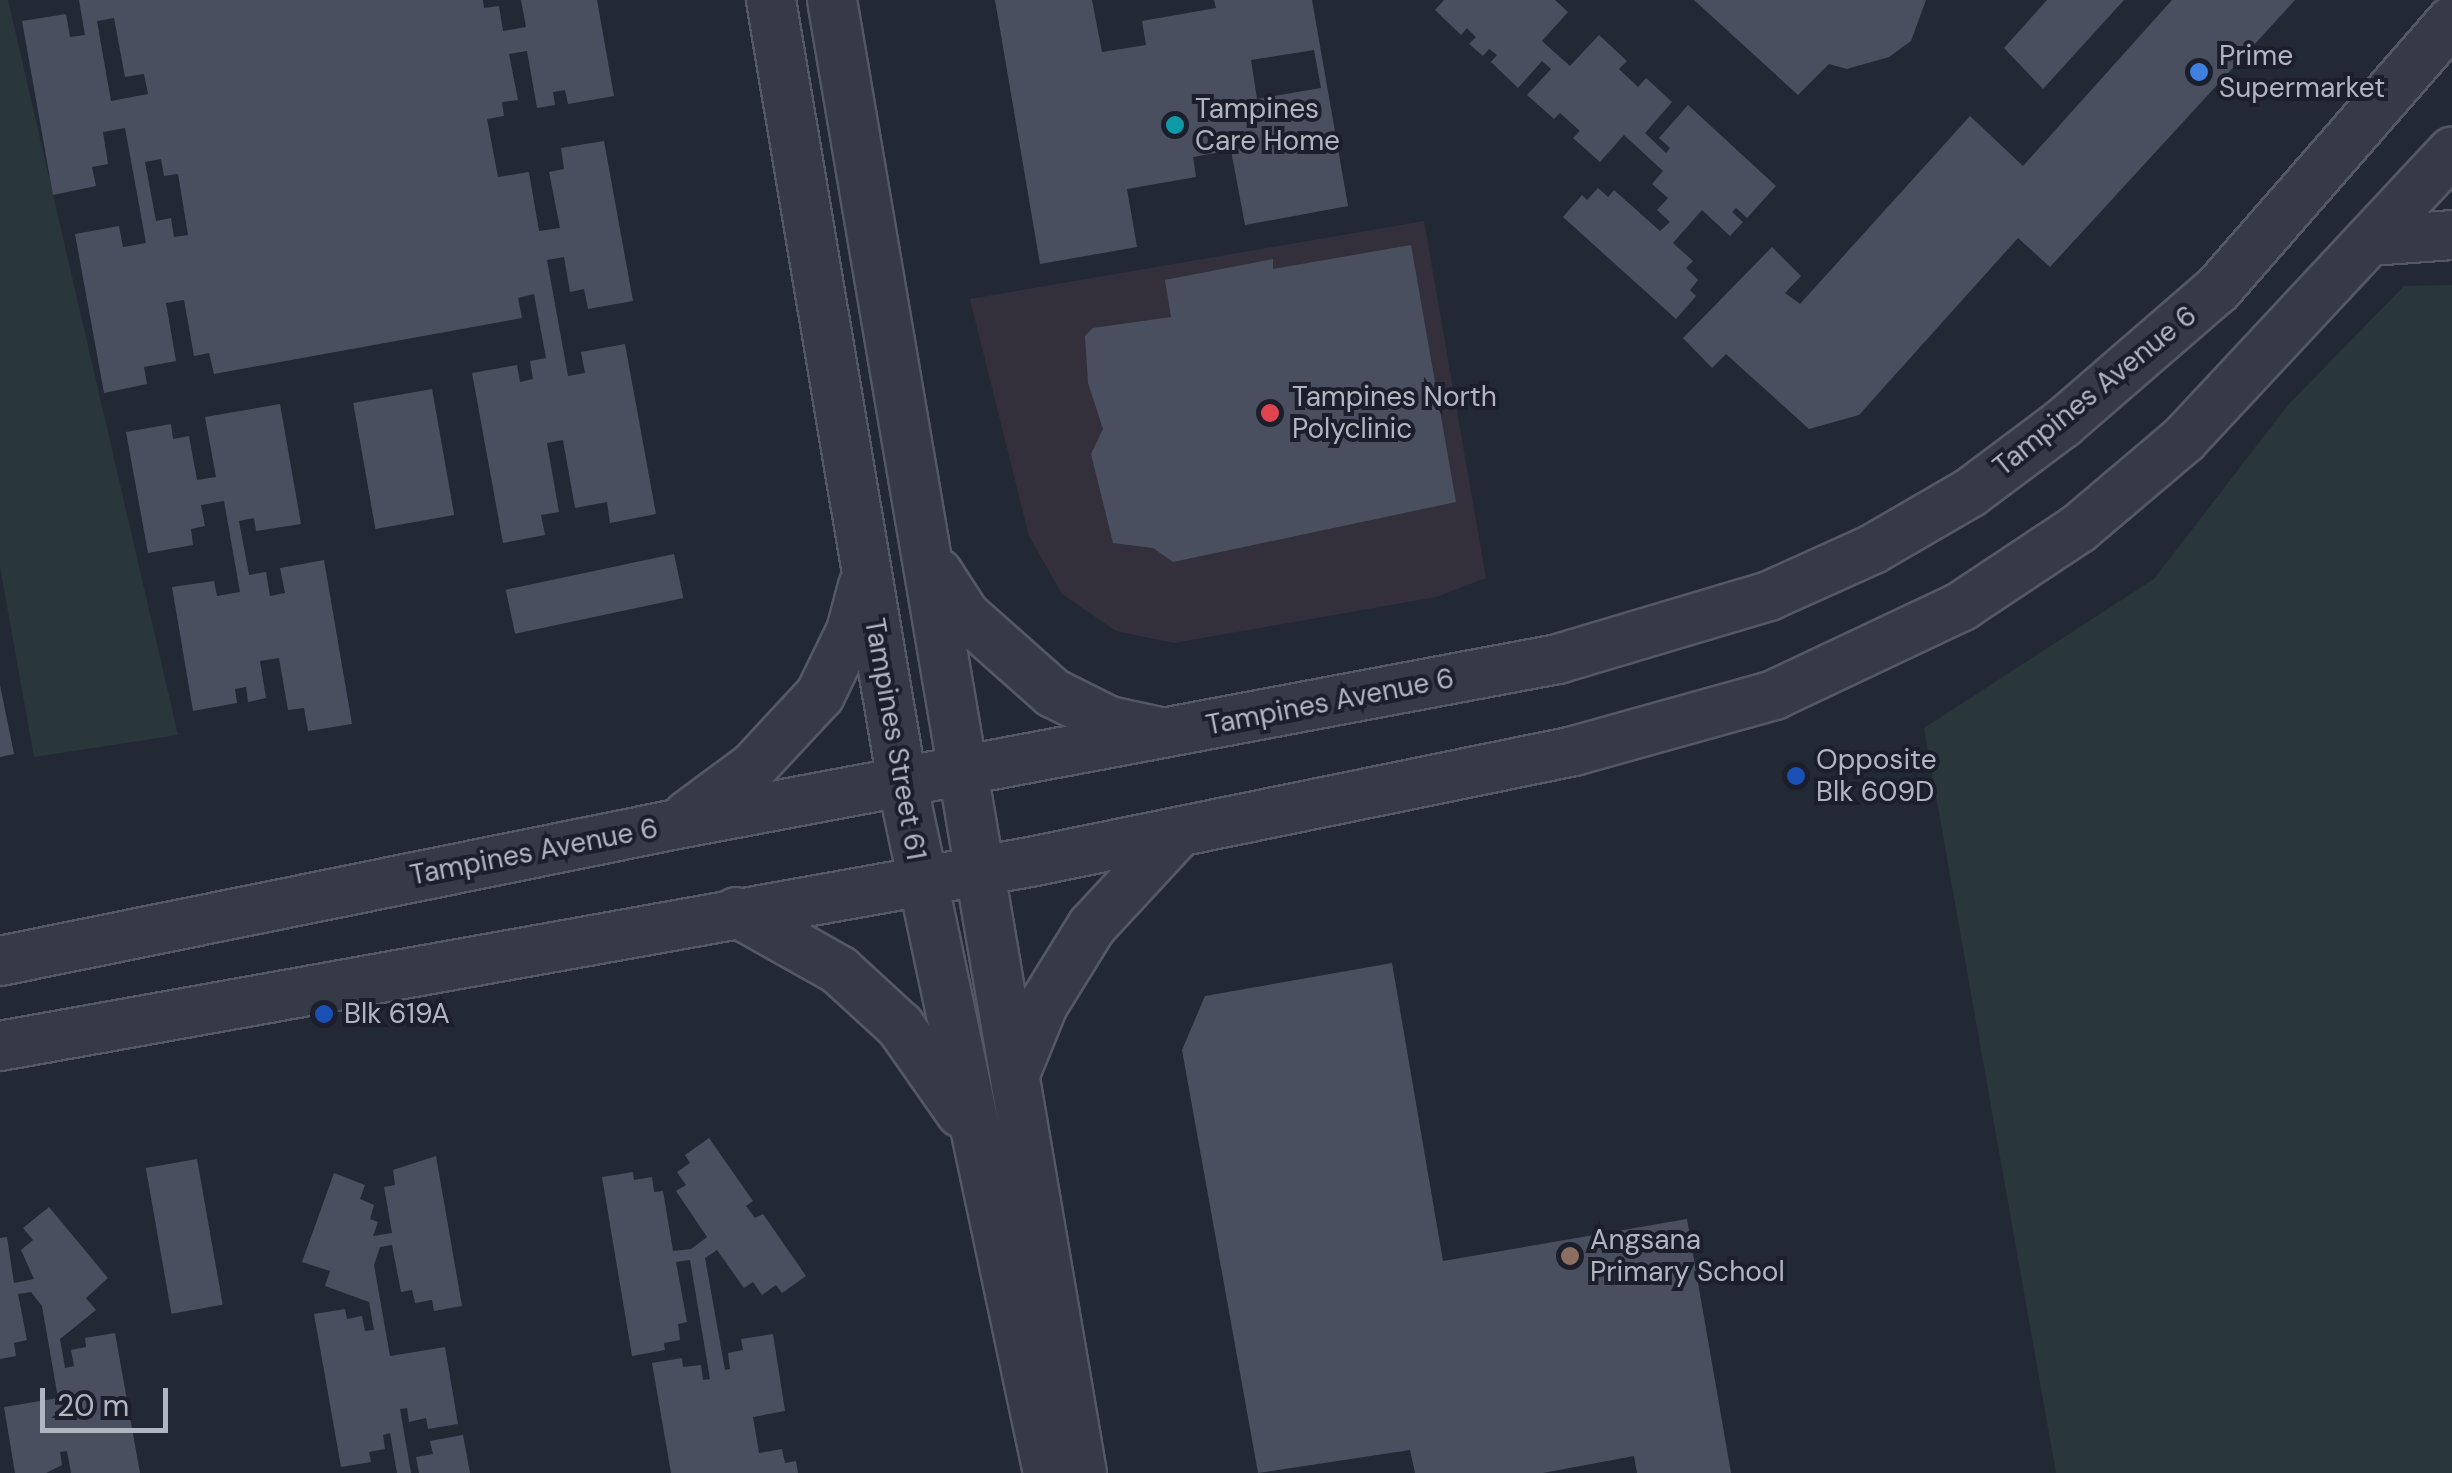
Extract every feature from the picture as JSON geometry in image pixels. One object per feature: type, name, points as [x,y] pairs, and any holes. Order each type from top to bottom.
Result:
[{"type":"street","name":"Tampines Street 61","points":[[772,0],[831,330],[866,578],[920,881],[1048,1473]]},
{"type":"street","points":[[832,0],[1082,1473]]},
{"type":"street","name":"Tampines Avenue 6","points":[[0,961],[677,824],[1616,646],[1769,596],[1873,549],[1971,492],[2047,435],[2218,289],[2452,22]]},
{"type":"street","points":[[0,1046],[1179,832],[1574,751],[1680,724],[1839,669],[1962,606],[2078,529],[2184,439],[2452,152]]},
{"type":"street","points":[[2371,241],[2452,235]]},
{"type":"street","points":[[928,556],[964,615],[1054,693],[1109,721],[1164,733]]},
{"type":"street","points":[[677,824],[754,767],[820,695],[851,630],[866,578]]},
{"type":"street","points":[[1015,1074],[1043,1005],[1092,926],[1179,832]]},
{"type":"street","points":[[736,912],[840,970],[900,1026],[972,1128]]},
{"type":"shaded area","points":[[0,0],[8,0],[178,735],[34,757],[0,567]]},
{"type":"shaded area","points":[[1424,221],[1486,578],[1436,597],[1174,643],[1116,631],[1062,594],[1029,536],[970,299]]},
{"type":"shaded area","points":[[2452,285],[2452,1473],[2056,1473],[1924,728],[2154,579],[2288,405],[2404,286]]},
{"type":"building","points":[[79,0],[483,0],[484,8],[499,6],[503,31],[526,27],[521,0],[597,0],[614,96],[568,104],[565,90],[553,92],[555,105],[537,108],[527,51],[509,54],[518,100],[502,102],[504,116],[487,119],[498,177],[529,172],[539,231],[560,228],[549,172],[564,169],[561,148],[604,141],[633,301],[588,309],[584,289],[570,292],[564,257],[547,260],[568,376],[585,373],[581,352],[625,344],[656,514],[610,523],[607,502],[575,508],[563,440],[547,443],[559,512],[541,515],[545,535],[503,543],[472,373],[517,365],[520,382],[533,379],[530,361],[546,358],[534,294],[518,298],[522,318],[214,374],[209,353],[194,356],[184,300],[166,303],[176,361],[144,367],[147,384],[104,393],[75,234],[119,226],[123,247],[146,243],[125,128],[103,132],[108,164],[92,167],[96,186],[53,195],[22,21],[66,14],[70,37],[85,35]],"holes":[[[114,18],[125,77],[144,74],[148,94],[111,101],[97,21]],[[161,159],[164,176],[178,174],[188,235],[174,237],[171,218],[156,221],[145,162]]]},
{"type":"building","name":"Tampines Care Home","points":[[995,0],[1092,0],[1102,52],[1146,45],[1142,21],[1216,8],[1214,0],[1312,0],[1348,206],[1245,225],[1231,150],[1193,157],[1196,177],[1127,189],[1137,247],[1040,264]],"holes":[[[1314,50],[1321,88],[1257,99],[1251,60]]]},
{"type":"building","points":[[1444,0],[1555,0],[1568,12],[1542,41],[1570,66],[1599,35],[1627,61],[1619,69],[1638,87],[1646,78],[1672,102],[1645,133],[1666,153],[1670,148],[1659,138],[1688,105],[1776,186],[1747,218],[1736,208],[1732,212],[1743,222],[1730,236],[1702,210],[1673,243],[1693,261],[1686,268],[1698,280],[1690,290],[1696,296],[1676,319],[1563,217],[1582,195],[1587,200],[1598,188],[1608,197],[1614,190],[1660,231],[1670,222],[1657,210],[1668,198],[1652,184],[1663,171],[1624,135],[1600,162],[1573,138],[1580,131],[1560,113],[1554,119],[1527,95],[1551,69],[1542,61],[1518,88],[1491,62],[1497,55],[1489,49],[1483,56],[1469,44],[1476,37],[1467,28],[1461,35],[1435,10]]},
{"type":"building","points":[[1694,0],[1926,0],[1911,41],[1889,57],[1847,69],[1829,64],[1798,95]]},
{"type":"building","points":[[2047,0],[2124,0],[2043,89],[2004,48]]},
{"type":"building","points":[[2172,0],[2295,0],[2050,267],[2018,238],[1859,415],[1809,429],[1726,354],[1712,368],[1683,338],[1772,247],[1801,276],[1785,293],[1800,304],[1970,116],[2023,166]]},
{"type":"building","name":"Tampines North Polyclinic","points":[[1411,245],[1456,502],[1173,562],[1153,548],[1113,543],[1091,454],[1103,429],[1088,383],[1085,336],[1093,328],[1171,317],[1165,280],[1273,259],[1273,269]]},
{"type":"building","points":[[432,389],[454,515],[375,529],[353,403]]},
{"type":"building","points":[[280,404],[301,524],[256,531],[254,518],[239,521],[249,575],[266,572],[270,596],[285,593],[280,568],[324,560],[352,724],[308,731],[304,708],[288,710],[279,658],[260,661],[266,698],[248,702],[246,687],[235,689],[237,703],[193,711],[172,587],[214,581],[217,596],[240,592],[224,501],[201,505],[205,526],[191,529],[193,545],[148,553],[126,432],[171,424],[173,439],[189,436],[197,480],[216,477],[205,417]]},
{"type":"building","points":[[674,554],[683,598],[515,634],[506,590]]},
{"type":"building","points":[[0,685],[14,754],[0,757]]},
{"type":"building","points":[[1392,963],[1443,1261],[1687,1219],[1731,1473],[1637,1473],[1634,1456],[1543,1473],[1415,1473],[1410,1450],[1258,1473],[1182,1050],[1205,996]]},
{"type":"building","points":[[709,1138],[753,1201],[746,1206],[755,1218],[763,1214],[806,1276],[782,1293],[776,1285],[762,1295],[753,1282],[744,1288],[717,1250],[705,1258],[725,1370],[730,1369],[728,1353],[743,1350],[741,1339],[773,1334],[785,1411],[753,1417],[759,1453],[782,1449],[785,1463],[796,1461],[798,1473],[671,1473],[652,1363],[682,1358],[683,1367],[701,1365],[703,1380],[710,1379],[690,1260],[676,1262],[687,1322],[678,1324],[680,1340],[664,1343],[665,1350],[632,1356],[602,1177],[633,1172],[634,1180],[652,1177],[654,1192],[663,1191],[673,1251],[691,1249],[707,1237],[676,1191],[686,1185],[677,1172],[690,1163],[685,1155]]},
{"type":"building","points":[[436,1156],[462,1306],[434,1311],[432,1300],[415,1303],[412,1290],[401,1292],[392,1245],[380,1247],[374,1265],[390,1356],[445,1347],[458,1424],[428,1429],[426,1418],[409,1422],[407,1408],[400,1409],[411,1473],[397,1473],[390,1433],[383,1435],[385,1449],[369,1452],[371,1462],[341,1467],[314,1314],[345,1309],[347,1319],[362,1316],[365,1331],[374,1330],[369,1302],[325,1286],[330,1271],[302,1262],[334,1173],[365,1185],[360,1199],[374,1205],[370,1219],[378,1222],[373,1236],[392,1233],[384,1187],[395,1185],[393,1170]]},
{"type":"building","points":[[197,1159],[223,1305],[171,1314],[146,1168]]},
{"type":"building","points":[[49,1207],[108,1278],[86,1298],[96,1310],[60,1339],[65,1368],[74,1366],[71,1350],[86,1347],[85,1338],[115,1333],[140,1473],[71,1473],[67,1451],[60,1452],[62,1465],[46,1473],[15,1473],[4,1407],[58,1398],[42,1306],[31,1292],[18,1294],[27,1340],[14,1343],[16,1356],[0,1359],[0,1238],[7,1237],[14,1283],[34,1279],[21,1250],[33,1240],[23,1228]]},
{"type":"building","points":[[463,1435],[470,1473],[419,1473],[416,1457],[433,1454],[430,1441]]},
{"type":"place","name":"Prime Supermarket","points":[[2199,72]]},
{"type":"place","name":"Tampines Care Home","points":[[1175,125]]},
{"type":"place","name":"Tampines North Polyclinic","points":[[1270,413]]},
{"type":"place","name":"Opposite Blk 609D","points":[[1796,776]]},
{"type":"place","name":"Blk 619A","points":[[324,1014]]},
{"type":"place","name":"Angsana Primary School","points":[[1570,1256]]}]
